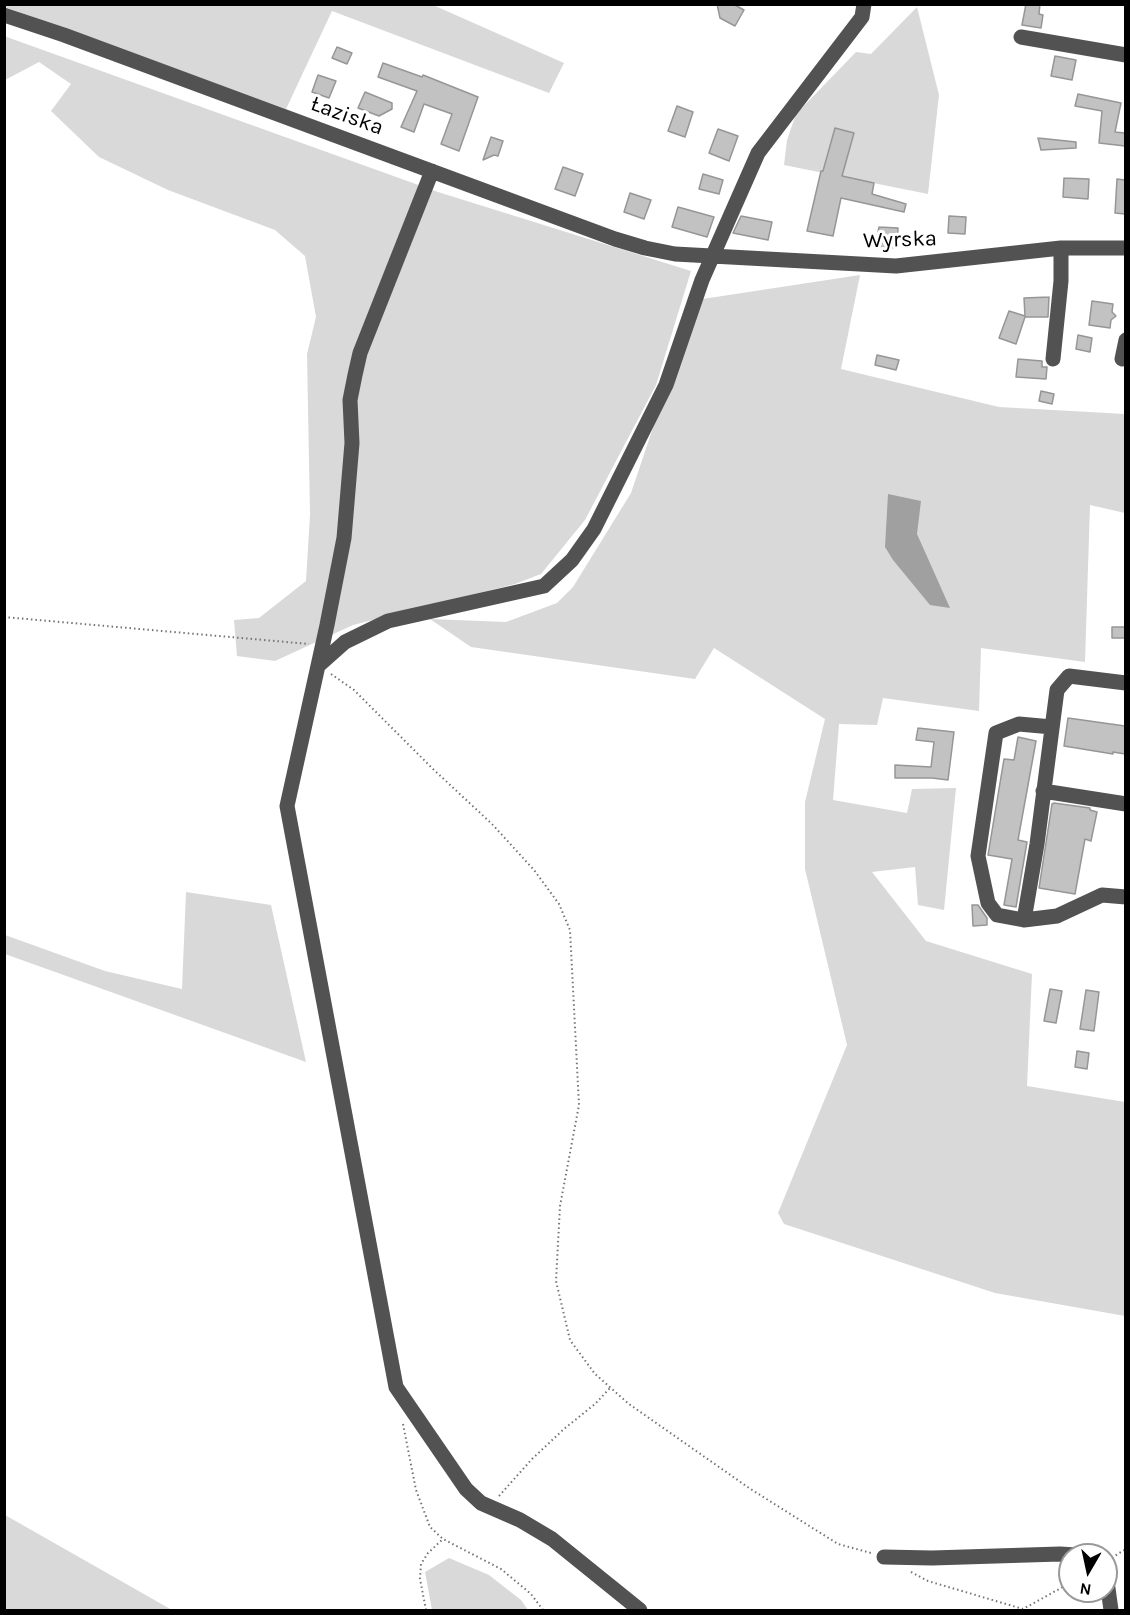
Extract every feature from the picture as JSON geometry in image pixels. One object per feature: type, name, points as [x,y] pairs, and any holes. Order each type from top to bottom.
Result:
[{"type":"street","points":[[318,666],[345,642],[388,621],[544,586],[572,560],[594,528],[666,385],[702,280],[758,153],[862,17],[864,4]]},
{"type":"street","name":"Łaziska","points":[[4,15],[64,34],[615,239],[675,254]]},
{"type":"street","points":[[1021,37],[1125,55]]},
{"type":"street","points":[[432,171],[360,353],[350,400],[352,443],[344,538],[287,806],[396,1387],[466,1489],[481,1503],[520,1520],[552,1539],[640,1611]]},
{"type":"street","points":[[1053,359],[1061,282],[1061,248]]},
{"type":"street","name":"Wyrska","points":[[675,254],[896,266],[1061,248],[1125,248]]},
{"type":"street","points":[[1122,359],[1125,340]]},
{"type":"street","points":[[1024,920],[1037,844],[1057,690],[1069,676],[1125,683]]},
{"type":"street","points":[[1052,727],[1020,724],[996,733],[978,856],[988,903],[997,915],[1024,920],[1057,916],[1102,895],[1125,897]]},
{"type":"street","points":[[1043,791],[1125,804]]},
{"type":"street","points":[[884,1557],[932,1558],[1058,1554]]},
{"type":"path","points":[[4,617],[323,645]]},
{"type":"path","points":[[318,666],[354,690],[492,824],[534,870],[559,904],[570,930],[579,1105],[560,1206],[556,1281],[570,1340],[595,1374],[629,1404],[749,1488],[838,1544],[884,1557]]},
{"type":"path","points":[[491,1508],[502,1490],[532,1459],[610,1388]]},
{"type":"path","points":[[403,1421],[416,1490],[430,1527],[443,1539],[501,1569],[531,1594],[543,1611]]},
{"type":"path","points":[[426,1611],[420,1579],[421,1564],[428,1553],[443,1539]]},
{"type":"path","points":[[911,1572],[928,1581],[1024,1610],[1058,1589]]},
{"type":"shaded area","points":[[4,5],[433,5],[564,63],[549,93],[332,11],[286,109]]},
{"type":"shaded area","points":[[917,7],[939,95],[928,194],[784,165],[787,140],[796,114],[856,52],[871,54]]},
{"type":"shaded area","points":[[4,36],[438,192],[691,271],[656,385],[585,520],[541,574],[515,584],[353,625],[275,661],[237,656],[234,620],[259,618],[306,581],[310,515],[307,354],[316,317],[305,256],[275,230],[168,190],[99,157],[51,111],[71,84],[39,62],[5,80]]},
{"type":"shaded area","points":[[860,275],[841,369],[999,407],[1125,414],[1125,513],[1090,505],[1085,662],[981,648],[979,711],[883,698],[877,725],[839,724],[833,800],[907,813],[912,789],[956,788],[944,910],[918,905],[915,867],[872,872],[926,941],[1032,974],[1027,1086],[1125,1102],[1125,1316],[995,1293],[784,1224],[778,1213],[847,1045],[805,869],[805,802],[825,719],[714,648],[695,679],[471,647],[430,619],[506,622],[557,603],[573,587],[631,493],[696,300]]},
{"type":"shaded area","points":[[888,494],[921,501],[917,534],[950,608],[930,605],[885,547]]},
{"type":"shaded area","points":[[186,892],[271,905],[306,1062],[5,954],[5,935],[105,971],[182,989]]},
{"type":"shaded area","points":[[5,1515],[172,1610],[5,1610]]},
{"type":"shaded area","points":[[449,1558],[489,1575],[521,1600],[528,1610],[432,1610],[425,1572]]},
{"type":"building","points":[[717,4],[733,4],[744,10],[735,26],[720,18]]},
{"type":"building","points":[[1026,4],[1040,4],[1039,14],[1043,15],[1041,28],[1022,25]]},
{"type":"building","points":[[337,47],[352,53],[347,64],[332,58]]},
{"type":"building","points":[[1055,56],[1076,60],[1072,80],[1051,76]]},
{"type":"building","points":[[383,63],[422,77],[423,75],[478,97],[459,151],[441,144],[452,114],[424,104],[414,132],[401,127],[417,91],[378,77]]},
{"type":"building","points":[[318,75],[336,81],[329,98],[312,92]]},
{"type":"building","points":[[365,92],[392,103],[392,109],[379,116],[358,108]]},
{"type":"building","points":[[1078,94],[1121,103],[1115,132],[1125,133],[1125,146],[1099,143],[1102,111],[1075,106]]},
{"type":"building","points":[[677,106],[693,112],[685,137],[668,131]]},
{"type":"building","points":[[835,128],[854,133],[842,176],[874,183],[872,194],[906,204],[904,212],[841,198],[833,236],[807,231],[821,171],[823,171]]},
{"type":"building","points":[[718,129],[738,136],[729,161],[709,153]]},
{"type":"building","points":[[491,137],[503,141],[498,156],[494,155],[483,160]]},
{"type":"building","points":[[1038,138],[1076,142],[1076,148],[1041,150]]},
{"type":"building","points":[[563,167],[583,174],[575,196],[555,189]]},
{"type":"building","points":[[703,174],[723,180],[719,194],[699,189]]},
{"type":"building","points":[[1064,178],[1089,179],[1088,199],[1063,197]]},
{"type":"building","points":[[1117,179],[1125,180],[1125,214],[1115,213]]},
{"type":"building","points":[[630,193],[651,200],[644,219],[624,212]]},
{"type":"building","points":[[678,207],[714,217],[707,237],[672,227]]},
{"type":"building","points":[[741,216],[772,222],[768,240],[733,233]]},
{"type":"building","points":[[949,216],[966,217],[965,234],[948,233]]},
{"type":"building","points":[[879,227],[898,228],[897,248],[878,247]]},
{"type":"building","points":[[1049,297],[1048,317],[1025,317],[1016,344],[999,338],[1009,311],[1025,316],[1024,298]]},
{"type":"building","points":[[1092,301],[1113,304],[1112,312],[1116,316],[1111,320],[1110,328],[1089,325]]},
{"type":"building","points":[[1078,335],[1092,338],[1090,352],[1076,349]]},
{"type":"building","points":[[877,355],[899,360],[896,370],[875,365]]},
{"type":"building","points":[[1018,359],[1042,361],[1042,367],[1047,367],[1046,379],[1016,377]]},
{"type":"building","points":[[1041,391],[1054,394],[1052,404],[1039,401]]},
{"type":"building","points":[[1112,627],[1125,627],[1125,638],[1112,638]]},
{"type":"building","points":[[1068,718],[1125,726],[1125,754],[1064,746]]},
{"type":"building","points":[[918,728],[954,732],[948,780],[895,778],[895,765],[931,767],[934,742],[916,740]]},
{"type":"building","points":[[1018,737],[1036,741],[1018,840],[1027,842],[1016,907],[1004,905],[1012,859],[988,855],[1004,759],[1014,760]]},
{"type":"building","points":[[1054,803],[1090,808],[1097,812],[1091,841],[1085,839],[1075,894],[1039,888]]},
{"type":"building","points":[[972,905],[978,905],[987,918],[987,925],[973,926]]},
{"type":"building","points":[[1050,989],[1062,991],[1056,1023],[1044,1021]]},
{"type":"building","points":[[1086,990],[1099,992],[1094,1031],[1080,1029]]},
{"type":"building","points":[[1077,1051],[1089,1053],[1087,1069],[1075,1067]]}]
